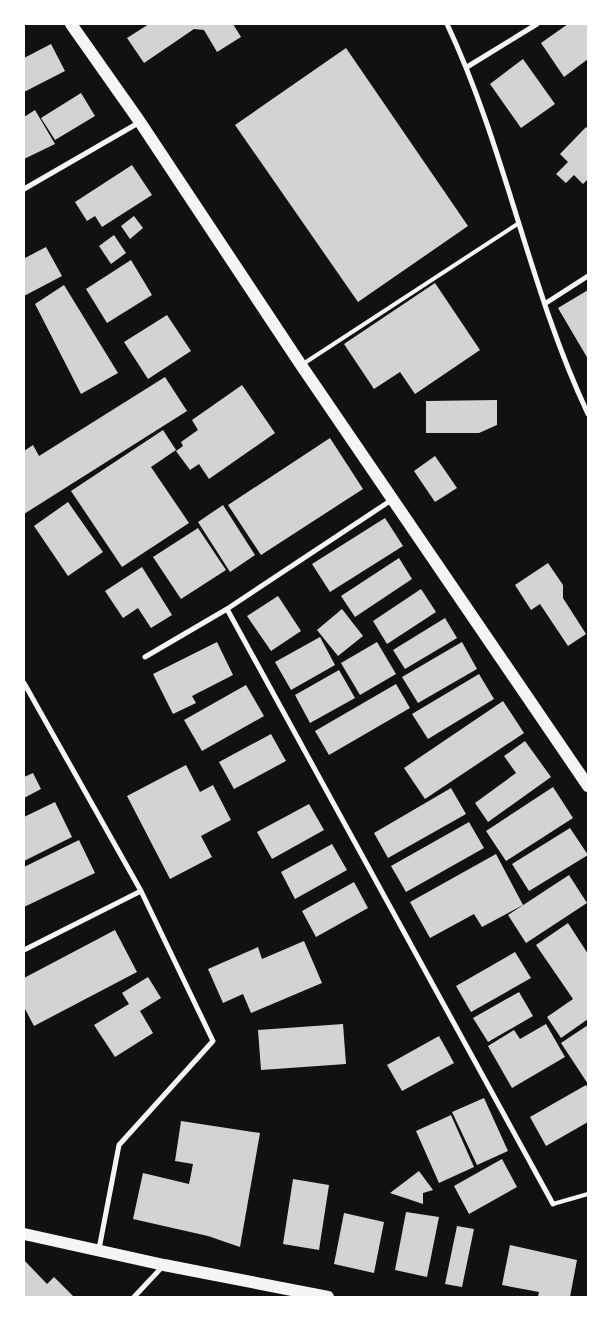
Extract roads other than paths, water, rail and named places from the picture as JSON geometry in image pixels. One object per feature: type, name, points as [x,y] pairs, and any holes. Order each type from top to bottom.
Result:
[{"type":"main road","points":[[71,24],[140,122],[301,365],[588,786]]},
{"type":"main road","points":[[24,1234],[164,1265],[328,1297]]},
{"type":"street","points":[[446,24],[467,67],[575,387],[588,414]]},
{"type":"street","points":[[467,67],[536,24]]},
{"type":"street","points":[[24,189],[140,122]]},
{"type":"street","points":[[546,303],[588,276]]},
{"type":"street","points":[[145,657],[227,609],[393,499]]},
{"type":"street","points":[[227,609],[552,1204]]},
{"type":"street","points":[[24,683],[140,891],[213,1041],[118,1145],[99,1250]]},
{"type":"street","points":[[24,950],[140,891]]},
{"type":"street","points":[[134,1297],[164,1265]]},
{"type":"lane","points":[[301,365],[519,223]]},
{"type":"lane","points":[[552,1204],[588,1194]]}]
